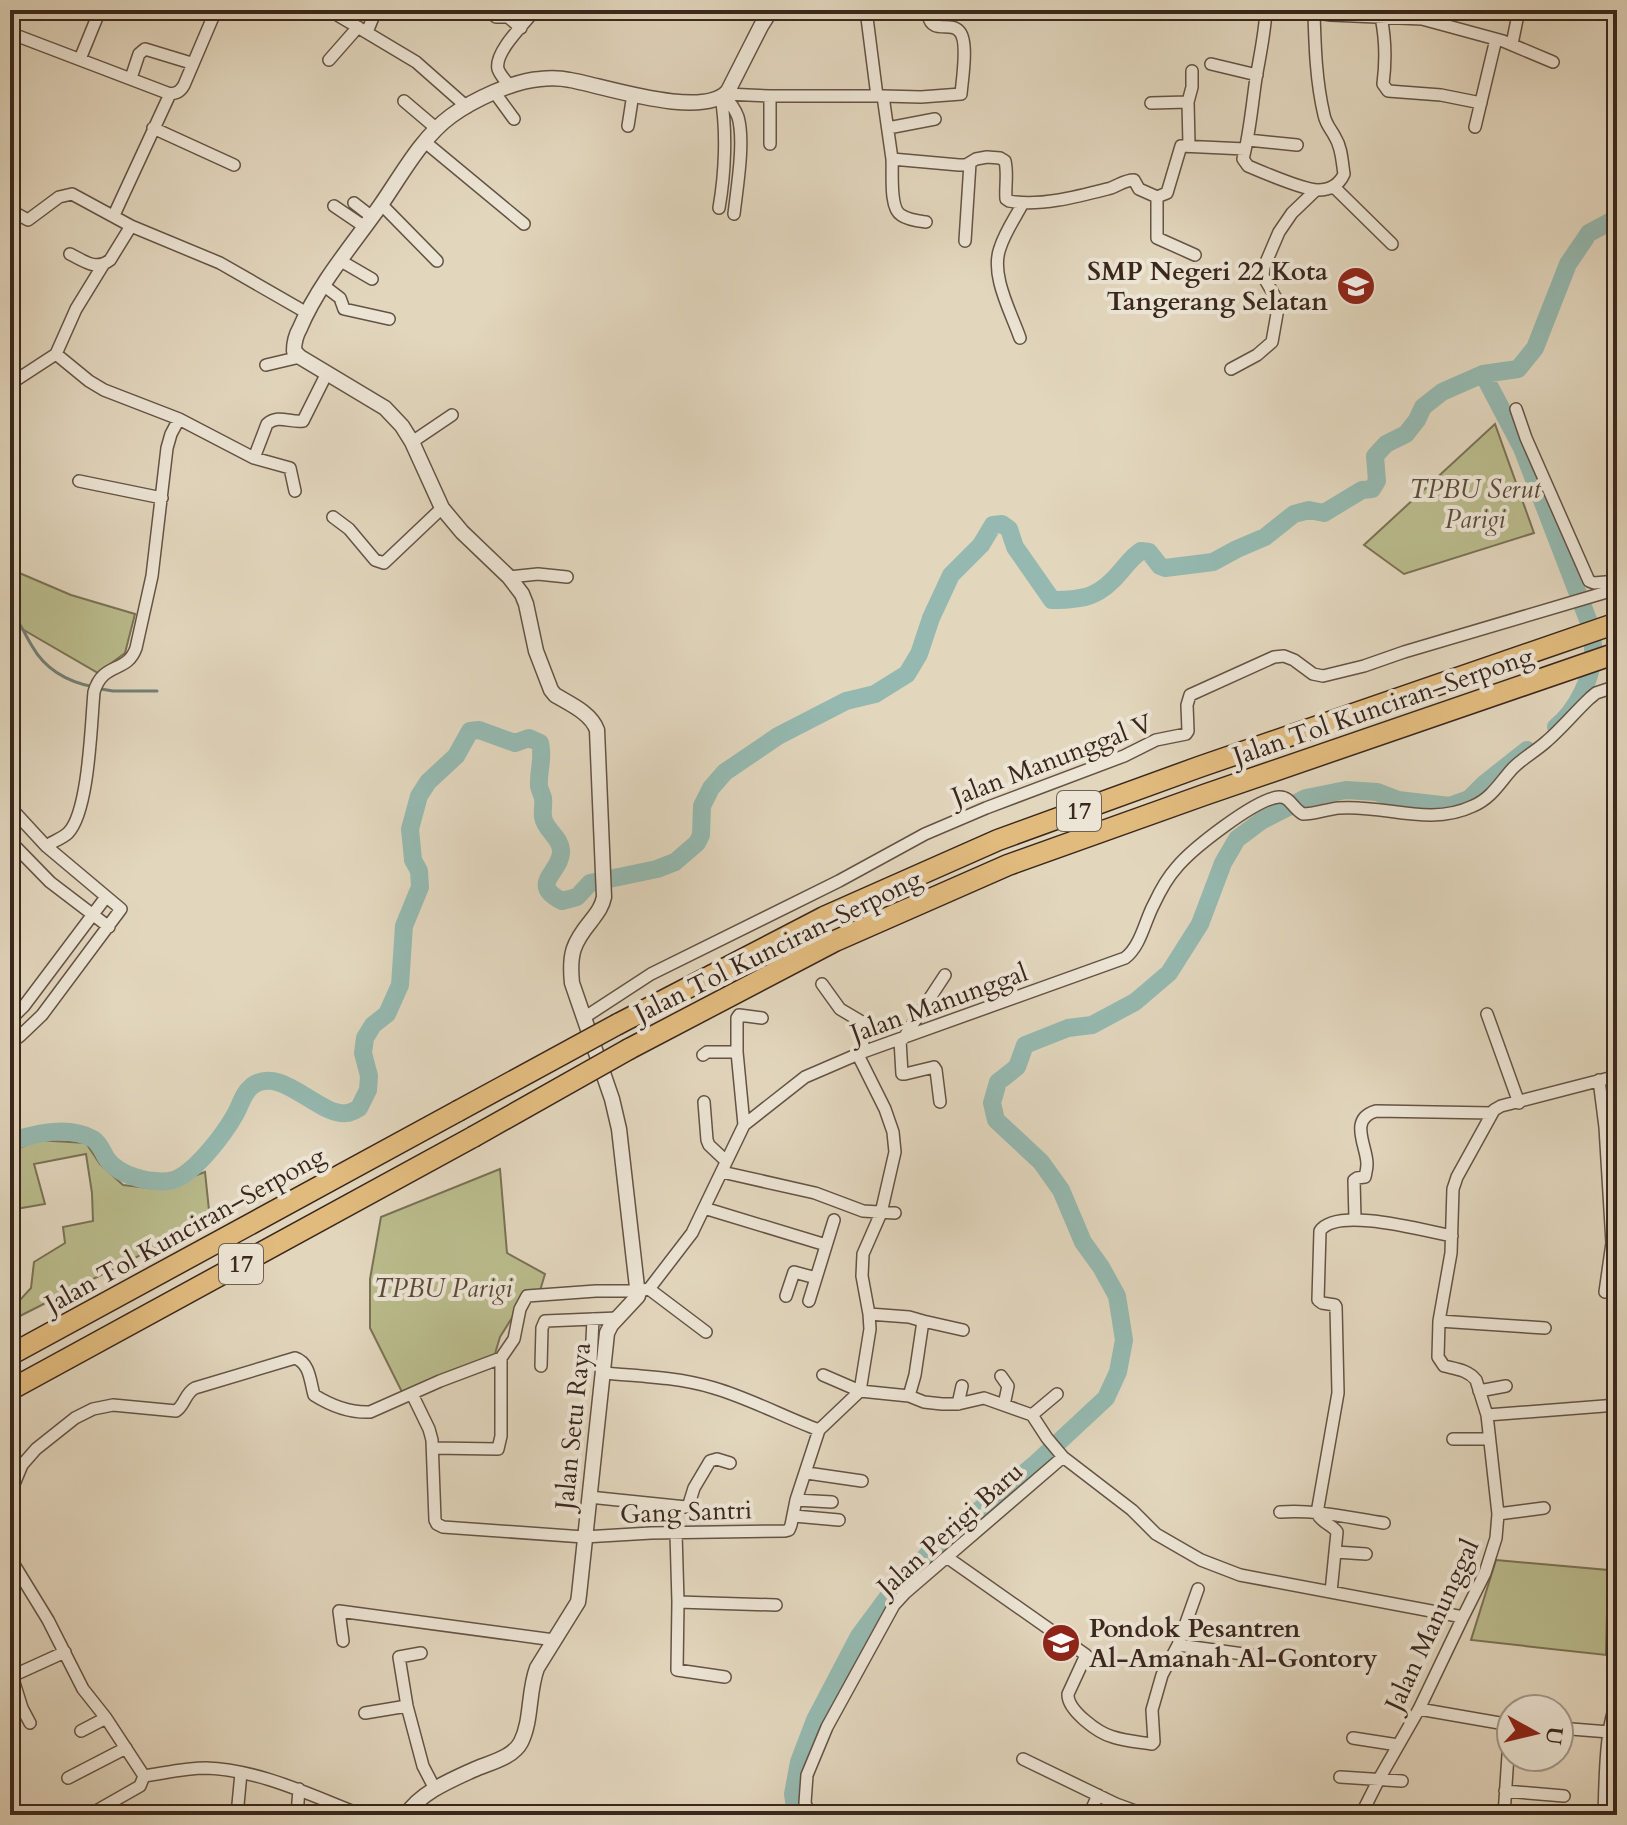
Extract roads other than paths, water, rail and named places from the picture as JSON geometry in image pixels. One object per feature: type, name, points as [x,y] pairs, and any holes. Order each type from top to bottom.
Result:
[{"type":"highway","name":"Jalan Tol Kunciran–Serpong","points":[[10,1355],[618,1024],[824,917],[998,840],[1617,623]]},
{"type":"highway","name":"Jalan Tol Kunciran–Serpong","points":[[10,1390],[629,1049],[835,941],[1008,865],[1617,653]]},
{"type":"street","points":[[80,59],[100,10]]},
{"type":"street","points":[[10,33],[170,94],[180,91],[216,10]]},
{"type":"street","points":[[329,10],[416,62],[462,102]]},
{"type":"street","points":[[329,60],[363,30],[376,10]]},
{"type":"street","points":[[488,10],[496,17],[508,17],[521,28]]},
{"type":"street","points":[[509,85],[498,68],[498,57],[535,10]]},
{"type":"street","points":[[719,208],[724,95],[771,10]]},
{"type":"street","points":[[866,10],[888,128],[893,202],[900,215],[926,222]]},
{"type":"street","points":[[644,1290],[619,1129],[612,1099],[572,983],[570,965],[573,947],[599,911],[604,897],[595,723],[555,695],[536,651],[526,604],[517,586],[442,508],[402,426],[385,408],[300,357],[294,351],[294,344],[323,285],[425,142],[462,102],[495,93],[509,85],[537,79],[558,79],[672,102],[694,102],[724,95],[921,97],[961,94],[964,63],[961,32],[932,24],[928,15],[908,10]]},
{"type":"street","points":[[1266,10],[1243,159],[1248,166],[1316,190],[1334,187],[1344,174],[1340,150],[1324,118],[1307,11],[1422,19],[1512,44],[1553,62]]},
{"type":"street","points":[[1512,44],[1519,10]]},
{"type":"street","points":[[1381,17],[1386,38],[1383,84],[1388,91],[1441,95],[1481,103]]},
{"type":"street","points":[[1475,127],[1496,39]]},
{"type":"street","points":[[131,78],[139,54],[145,49],[191,63]]},
{"type":"street","points":[[1211,64],[1257,75]]},
{"type":"street","points":[[1189,145],[1188,102],[1192,71]]},
{"type":"street","points":[[495,93],[514,119]]},
{"type":"street","points":[[114,215],[170,94]]},
{"type":"street","points":[[628,126],[633,94]]},
{"type":"street","points":[[724,95],[739,125],[738,188],[734,214]]},
{"type":"street","points":[[770,96],[770,144]]},
{"type":"street","points":[[404,101],[437,129]]},
{"type":"street","points":[[1151,103],[1188,102]]},
{"type":"street","points":[[888,128],[935,119]]},
{"type":"street","points":[[153,128],[234,165]]},
{"type":"street","points":[[425,142],[524,224]]},
{"type":"street","points":[[892,159],[963,165],[979,158],[1003,159],[1006,199],[1037,203],[1115,187],[1130,179],[1139,189],[1157,197],[1164,196],[1180,146],[1297,145]]},
{"type":"street","points":[[965,241],[970,163]]},
{"type":"street","points":[[1334,187],[1392,244]]},
{"type":"street","points":[[1231,369],[1257,355],[1272,342],[1278,308],[1277,300],[1263,276],[1264,267],[1279,232],[1292,213],[1316,190]]},
{"type":"street","points":[[10,210],[28,220],[59,197],[72,194],[131,226],[220,263],[307,313]]},
{"type":"street","points":[[1157,197],[1157,238],[1195,255]]},
{"type":"street","points":[[354,203],[437,261]]},
{"type":"street","points":[[1020,338],[997,274],[996,261],[1004,237],[1023,203]]},
{"type":"street","points":[[334,206],[373,216]]},
{"type":"street","points":[[10,384],[56,354],[76,309],[131,226]]},
{"type":"street","points":[[70,254],[95,266],[103,265]]},
{"type":"street","points":[[341,261],[372,279]]},
{"type":"street","points":[[323,285],[340,298],[344,309],[389,319]]},
{"type":"street","points":[[56,354],[104,390],[179,419],[254,458],[290,468],[295,491]]},
{"type":"street","points":[[266,365],[300,357]]},
{"type":"street","points":[[254,458],[270,421],[303,421],[327,373]]},
{"type":"street","points":[[1516,409],[1589,581],[1617,581]]},
{"type":"street","points":[[412,442],[452,415]]},
{"type":"street","points":[[46,846],[68,833],[80,809],[99,678],[132,657],[152,576],[167,448],[179,419]]},
{"type":"street","points":[[79,481],[162,498]]},
{"type":"street","points":[[333,517],[349,529],[375,560],[384,563],[442,508]]},
{"type":"street","points":[[509,577],[538,574],[567,577]]},
{"type":"street","name":"Jalan Manunggal V","points":[[585,1017],[651,974],[839,881],[925,834],[1124,756],[1156,740],[1186,734],[1190,695],[1263,660],[1284,656],[1313,674],[1323,676],[1372,664],[1612,590]]},
{"type":"street","name":"Jalan Manunggal","points":[[644,1290],[692,1233],[744,1125],[805,1077],[861,1053],[1125,958],[1133,950],[1154,903],[1184,859],[1228,823],[1277,797],[1288,799],[1298,812],[1308,814],[1340,808],[1412,815],[1457,812],[1491,795],[1514,767],[1548,740],[1590,698],[1617,686]]},
{"type":"street","points":[[10,807],[46,846],[121,909],[42,1015],[10,1043]]},
{"type":"street","points":[[10,841],[50,882],[109,927]]},
{"type":"street","points":[[10,1020],[24,1006],[102,893]]},
{"type":"street","points":[[940,1102],[934,1067],[902,1074],[901,1040],[945,975]]},
{"type":"street","points":[[822,984],[840,1009],[862,1022],[861,1053],[893,1132],[895,1152],[881,1213],[863,1254],[862,1276],[870,1329],[860,1391],[819,1430],[796,1500],[794,1516],[839,1520]]},
{"type":"street","points":[[1487,1014],[1519,1103]]},
{"type":"street","points":[[744,1125],[737,1016],[762,1018]]},
{"type":"street","points":[[703,1055],[707,1052],[737,1052]]},
{"type":"street","points":[[1506,1386],[1479,1391],[1472,1376],[1444,1366],[1438,1357],[1439,1321],[1452,1236],[1453,1189],[1457,1177],[1494,1110],[1617,1076]]},
{"type":"street","points":[[1599,1080],[1614,1243],[1611,1290]]},
{"type":"street","points":[[704,1102],[707,1140],[724,1167],[815,1193],[863,1211],[895,1213]]},
{"type":"street","points":[[1355,1219],[1354,1180],[1365,1177],[1366,1173],[1367,1161],[1361,1132],[1368,1113],[1492,1113]]},
{"type":"street","points":[[704,1208],[826,1245]]},
{"type":"street","points":[[1331,1592],[1337,1532],[1317,1513],[1338,1393],[1336,1307],[1318,1300],[1320,1234],[1327,1223],[1355,1219],[1452,1236]]},
{"type":"street","points":[[809,1301],[834,1220]]},
{"type":"street","points":[[786,1296],[794,1272],[816,1278]]},
{"type":"street","points":[[10,1501],[22,1465],[36,1449],[75,1418],[93,1409],[113,1405],[176,1411],[181,1408],[190,1390],[295,1358],[304,1362],[314,1395],[328,1403],[370,1412],[501,1358],[514,1339],[520,1309],[527,1296],[644,1290],[706,1332]]},
{"type":"street","name":"Jalan Setu Raya","points":[[406,1815],[413,1805],[435,1789],[510,1754],[522,1738],[533,1678],[578,1602],[589,1497],[597,1367],[607,1333],[644,1290]]},
{"type":"street","points":[[869,1314],[909,1317],[963,1330]]},
{"type":"street","points":[[541,1366],[545,1321],[618,1318]]},
{"type":"street","points":[[593,1319],[597,1367],[712,1387],[819,1430]]},
{"type":"street","points":[[909,1396],[923,1321]]},
{"type":"street","points":[[1439,1321],[1545,1328]]},
{"type":"street","points":[[412,1394],[429,1429],[433,1448],[498,1449],[501,1436],[501,1358]]},
{"type":"street","points":[[823,1375],[860,1391],[909,1396],[924,1402],[958,1404],[984,1398],[1032,1415],[1060,1453],[1132,1510],[1156,1534],[1201,1560],[1240,1575],[1463,1617]]},
{"type":"street","points":[[1001,1376],[1008,1386],[1004,1405]]},
{"type":"street","points":[[958,1404],[962,1386]]},
{"type":"street","name":"Jalan Manunggal","points":[[1361,1815],[1419,1709],[1490,1560],[1498,1514],[1487,1415],[1479,1391]]},
{"type":"street","points":[[1032,1415],[1057,1394]]},
{"type":"street","points":[[1487,1415],[1617,1405]]},
{"type":"street","points":[[1453,1439],[1488,1439]]},
{"type":"street","name":"Gang Santri","points":[[433,1448],[435,1520],[440,1526],[584,1537],[789,1530],[794,1516]]},
{"type":"street","name":"Jalan Perigi Baru","points":[[810,1815],[805,1803],[807,1775],[827,1727],[894,1605],[1060,1453]]},
{"type":"street","points":[[589,1497],[686,1507],[710,1461],[717,1459],[730,1463]]},
{"type":"street","points":[[807,1473],[862,1481]]},
{"type":"street","points":[[796,1500],[832,1502]]},
{"type":"street","points":[[1498,1514],[1544,1508]]},
{"type":"street","points":[[1280,1512],[1317,1513],[1384,1523]]},
{"type":"street","points":[[676,1533],[677,1670],[725,1677]]},
{"type":"street","points":[[1336,1552],[1366,1554]]},
{"type":"street","points":[[10,1558],[48,1620],[83,1689],[144,1776]]},
{"type":"street","points":[[948,1558],[1086,1655],[1068,1694],[1076,1713],[1104,1734],[1152,1744],[1152,1710],[1162,1675],[1178,1645],[1198,1589]]},
{"type":"street","points":[[678,1602],[776,1605]]},
{"type":"street","points":[[343,1641],[339,1611],[554,1640]]},
{"type":"street","points":[[1178,1645],[1258,1656]]},
{"type":"street","points":[[30,1723],[11,1676],[65,1652]]},
{"type":"street","points":[[421,1653],[399,1657],[407,1706],[423,1766],[435,1789]]},
{"type":"street","points":[[1604,1815],[1609,1732],[1612,1712],[1617,1704]]},
{"type":"street","points":[[365,1713],[407,1706]]},
{"type":"street","points":[[1419,1709],[1495,1722]]},
{"type":"street","points":[[81,1731],[106,1718]]},
{"type":"street","points":[[1575,1729],[1609,1732]]},
{"type":"street","points":[[1353,1738],[1398,1745]]},
{"type":"street","points":[[68,1778],[126,1748]]},
{"type":"street","points":[[1023,1759],[1146,1815]]},
{"type":"street","points":[[144,1776],[198,1768],[241,1773],[299,1789],[362,1815]]},
{"type":"street","points":[[237,1815],[241,1773]]},
{"type":"street","points":[[1504,1815],[1506,1773]]},
{"type":"street","points":[[89,1815],[140,1786],[144,1776]]},
{"type":"street","points":[[1340,1777],[1402,1781]]},
{"type":"street","points":[[297,1815],[299,1789]]},
{"type":"street","points":[[1505,1791],[1564,1796]]},
{"type":"street","points":[[1089,1815],[1098,1795]]},
{"type":"waterway","points":[[1556,727],[1577,703],[1586,683],[1593,652],[1590,625],[1522,448],[1483,374],[1518,369],[1535,348],[1568,264],[1589,233],[1617,218]]},
{"type":"waterway","points":[[10,1142],[52,1132],[73,1132],[95,1141],[119,1170],[153,1181],[169,1181],[188,1172],[207,1153],[231,1122],[246,1092],[264,1081],[288,1086],[337,1112],[348,1113],[359,1108],[368,1090],[369,1076],[363,1053],[365,1038],[373,1025],[387,1014],[400,985],[404,926],[420,887],[410,829],[419,796],[428,782],[456,756],[470,731],[479,730],[515,743],[529,738],[540,743],[539,786],[543,798],[543,817],[561,850],[547,883],[552,895],[562,901],[577,897],[590,883],[657,869],[675,862],[697,843],[701,835],[702,806],[711,788],[725,772],[778,736],[846,701],[875,694],[907,674],[919,654],[951,575],[981,545],[993,525],[1002,524],[1009,529],[1015,547],[1052,600],[1083,598],[1099,591],[1141,551],[1149,552],[1165,568],[1213,562],[1265,537],[1294,514],[1309,510],[1324,513],[1362,490],[1372,489],[1377,481],[1375,456],[1386,444],[1406,434],[1423,407],[1442,392],[1483,374]]},
{"type":"waterway","points":[[10,615],[50,668],[75,682],[94,687]]},
{"type":"waterway","points":[[101,689],[157,691]]},
{"type":"waterway","points":[[796,1815],[793,1794],[799,1762],[815,1720],[859,1636],[893,1590],[938,1544],[1034,1465],[1106,1398],[1118,1372],[1124,1340],[1117,1296],[1083,1242],[1061,1190],[1041,1162],[996,1120],[992,1103],[998,1082],[1017,1067],[1025,1045],[1068,1028],[1092,1025],[1135,1002],[1169,973],[1200,924],[1223,863],[1237,839],[1261,821],[1306,798],[1346,790],[1377,792],[1398,800],[1450,806],[1469,799],[1527,750]]},
{"type":"place","name":"SMP Negeri 22 Kota Tangerang Selatan","points":[[1356,286]]},
{"type":"place","name":"Pondok Pesantren Al-Amanah Al-Gontory","points":[[1061,1643]]},
{"type":"park label","name":"TPBU Serut Parigi","points":[[1475,504]]},
{"type":"park label","name":"TPBU Parigi","points":[[443,1288]]}]
